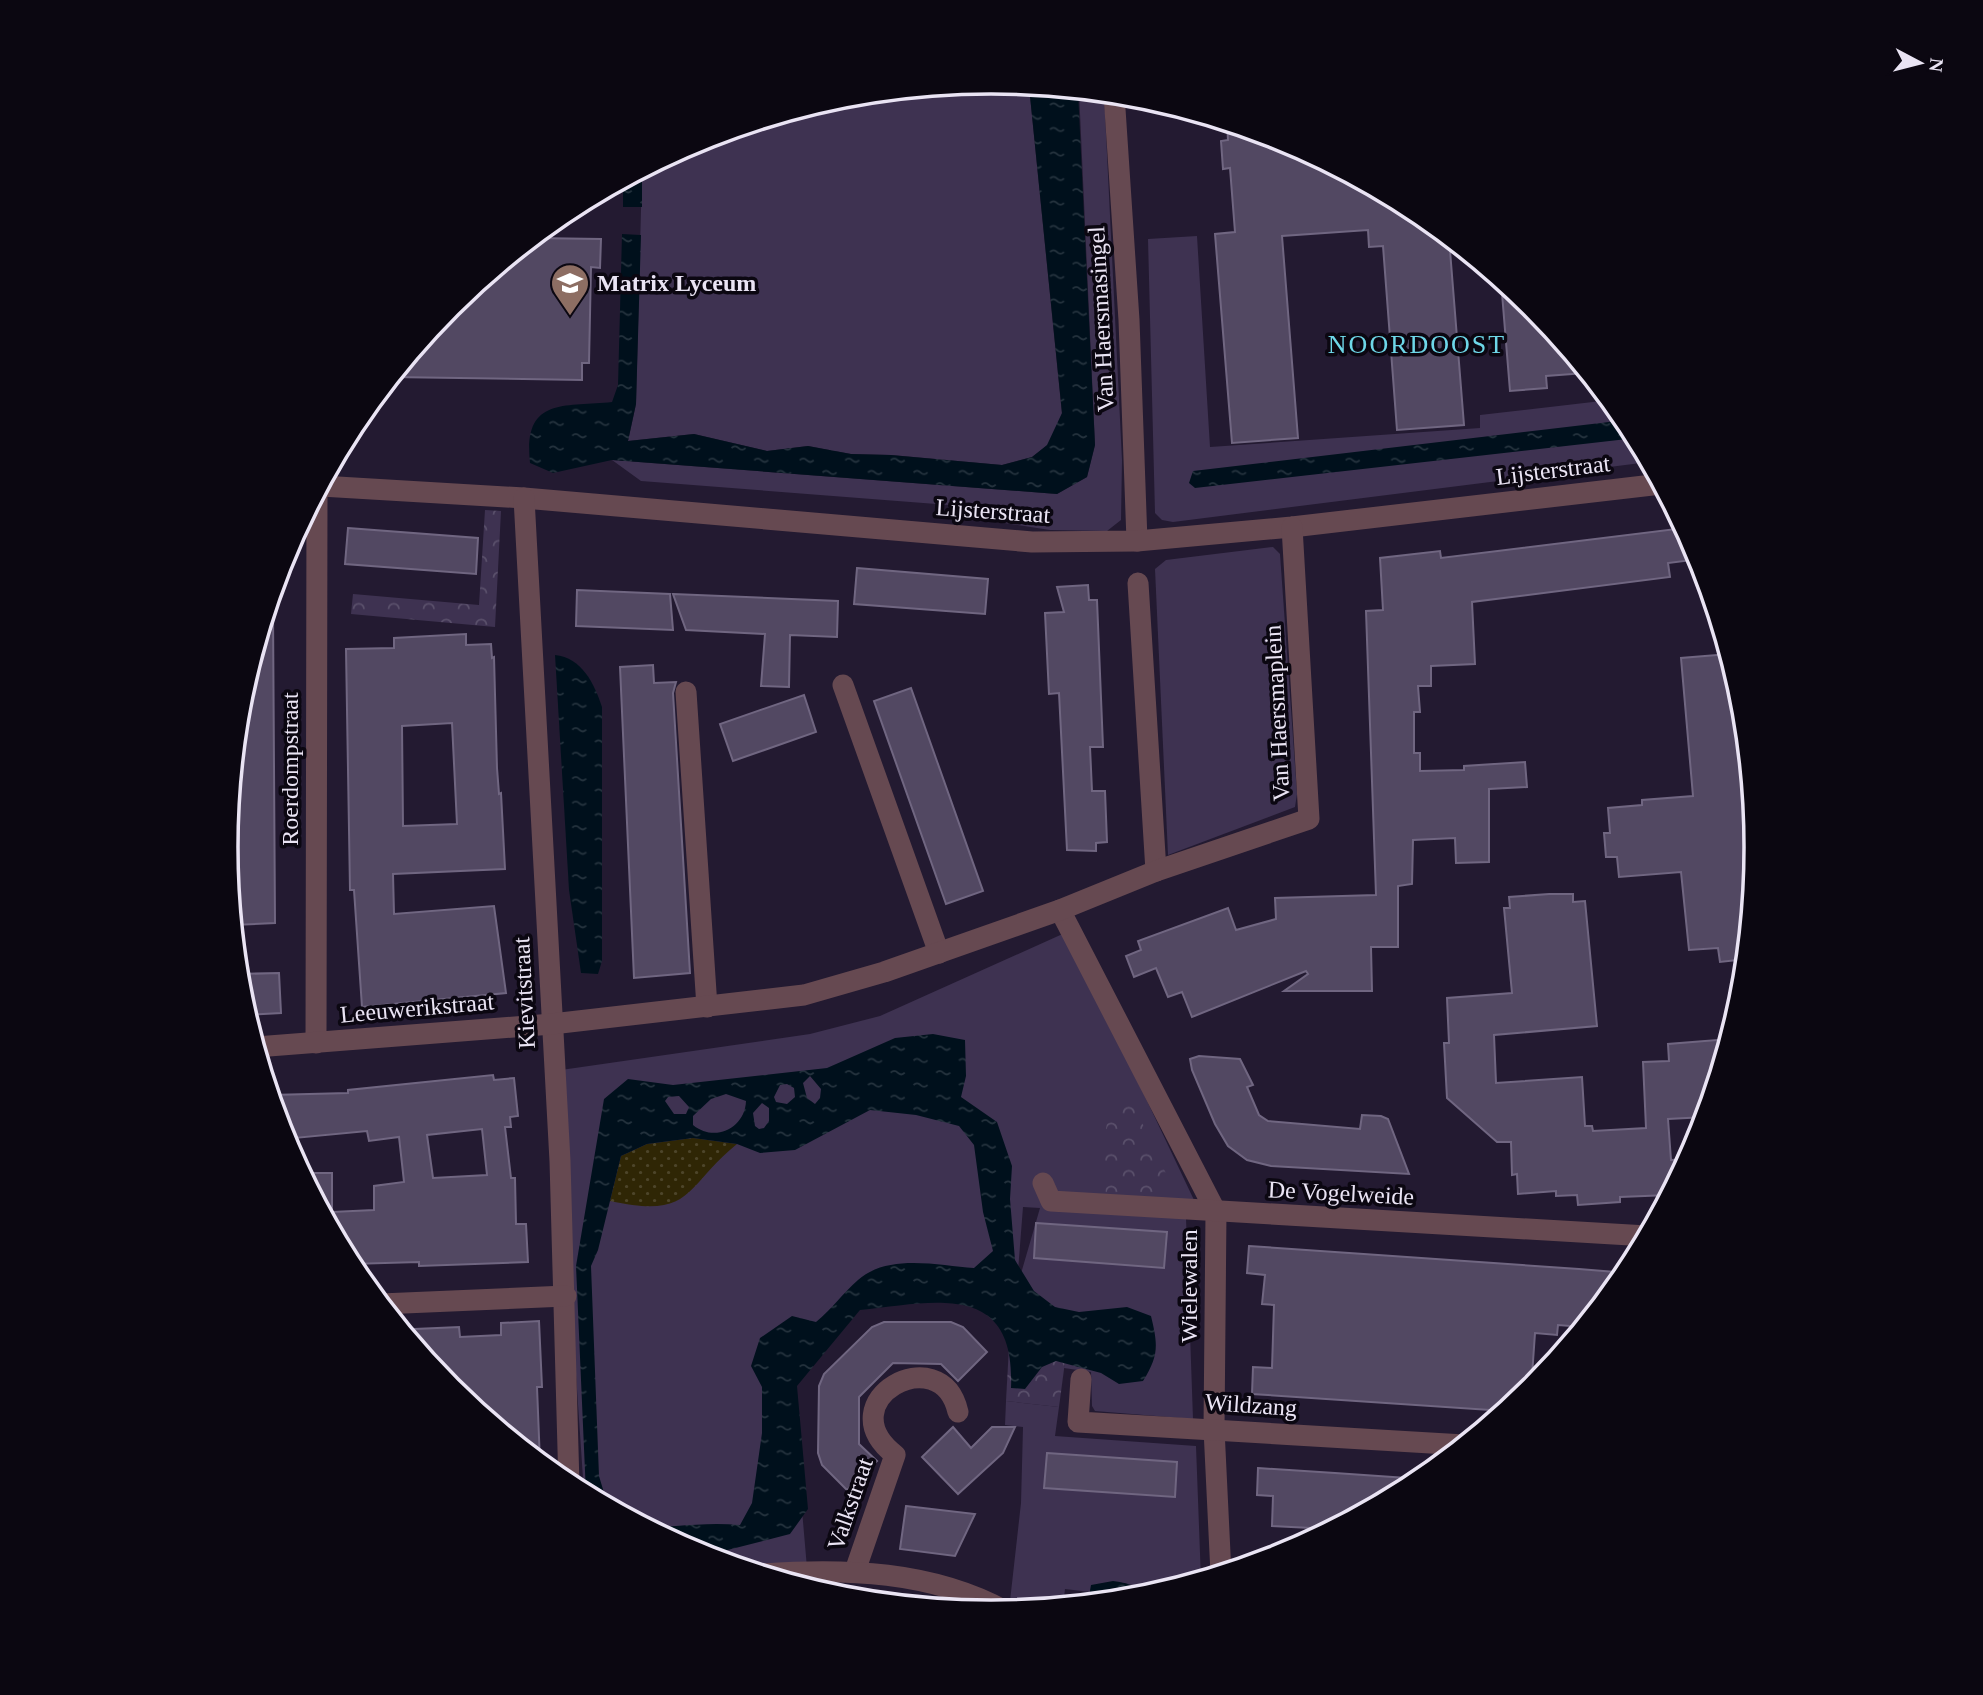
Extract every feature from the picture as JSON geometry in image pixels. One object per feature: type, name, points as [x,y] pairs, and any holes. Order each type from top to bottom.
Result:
[{"type":"street","name":"Van Haersmasingel","points":[[1115,105],[1129,320],[1137,541]]},
{"type":"street","name":"Lijsterstraat","points":[[331,487],[524,498],[1032,542],[1137,541],[1292,527],[1652,485]]},
{"type":"street","name":"Kievitstraat","points":[[524,498],[566,1296],[569,1471]]},
{"type":"street","name":"Roerdompstraat","points":[[316,1043],[317,512]]},
{"type":"street","name":"Van Haersmaplein","points":[[1060,911],[1156,871],[1309,819],[1292,527]]},
{"type":"street","points":[[1138,583],[1156,871]]},
{"type":"street","points":[[843,685],[939,953]]},
{"type":"street","points":[[686,692],[707,1007]]},
{"type":"street","name":"Leeuwerikstraat","points":[[265,1046],[552,1024],[804,996],[1060,911]]},
{"type":"street","name":"Wielewalen","points":[[1060,911],[1216,1212],[1214,1429],[1221,1565]]},
{"type":"street","name":"De Vogelweide","points":[[1043,1183],[1051,1201],[1637,1235]]},
{"type":"street","points":[[392,1304],[566,1296]]},
{"type":"street","name":"Valkstraat","points":[[855,1572],[895,1455],[880,1444],[874,1434],[877,1403],[884,1391],[907,1379],[932,1379],[951,1395],[958,1412]]},
{"type":"street","name":"Wildzang","points":[[1082,1379],[1078,1422],[1451,1444]]},
{"type":"street","name":"Valkstraat","points":[[791,1573],[855,1572],[957,1589],[980,1600]]},
{"type":"green space","points":[[942,96],[1030,96],[1062,414],[1048,445],[1032,457],[1002,465],[851,454],[808,446],[767,451],[694,434],[628,441],[636,404],[642,181],[749,134],[845,109]]},
{"type":"green space","points":[[1079,100],[1105,103],[1122,460],[1121,520],[1107,531],[1050,530],[978,519],[962,506],[641,481],[612,460],[1057,494],[1087,477],[1095,445]]},
{"type":"green space","points":[[1197,236],[1210,447],[1480,428],[1480,415],[1598,401],[1639,463],[1173,522],[1162,520],[1155,513],[1148,239]]},
{"type":"green space","points":[[485,510],[501,511],[495,627],[351,614],[353,594],[479,605]]},
{"type":"green space","points":[[1273,547],[1280,554],[1297,794],[1295,807],[1168,855],[1155,569],[1166,560]]},
{"type":"green space","points":[[1067,932],[1203,1219],[1186,1218],[1193,1419],[1095,1411],[1092,1406],[1091,1372],[1064,1368],[1066,1354],[1117,1321],[940,1296],[857,1307],[791,1382],[807,1568],[780,1570],[703,1543],[658,1523],[583,1480],[569,1271],[561,1070],[810,1034],[880,1016]],"holes":[[[1023,1207],[1040,1208],[1020,1277],[1018,1271]]]},
{"type":"green space","points":[[1129,1095],[1180,1203],[1106,1198],[1103,1150],[1110,1102]]},
{"type":"green space","points":[[1010,1329],[1066,1354],[1059,1407],[1006,1401]]},
{"type":"green space","points":[[1006,1401],[1059,1407],[1055,1436],[1196,1446],[1201,1571],[1097,1593],[1065,1589],[1064,1597],[1010,1600],[1021,1503],[1023,1427],[1005,1425]]},
{"type":"sand","points":[[693,1138],[737,1144],[685,1196],[673,1202],[658,1206],[637,1206],[610,1201],[621,1156],[647,1144]]},
{"type":"water","points":[[1030,96],[1078,100],[1095,445],[1087,477],[1057,494],[612,460],[553,473],[530,463],[533,426],[540,416],[563,406],[612,402],[618,385],[622,234],[641,235],[636,404],[628,441],[694,434],[767,451],[808,446],[851,454],[1002,465],[1032,457],[1047,445],[1062,413]]},
{"type":"water","points":[[642,181],[642,207],[623,207],[623,191]]},
{"type":"water","points":[[1613,422],[1624,439],[1195,488],[1189,483],[1193,471]]},
{"type":"water","points":[[555,655],[580,666],[591,681],[602,707],[602,961],[598,974],[581,973],[569,890]]},
{"type":"water","points":[[933,1034],[965,1040],[966,1076],[961,1097],[997,1122],[1012,1166],[1010,1199],[1015,1260],[1034,1291],[1055,1307],[1079,1312],[1127,1307],[1151,1316],[1156,1350],[1143,1381],[1119,1384],[1101,1373],[1056,1361],[1042,1367],[1025,1389],[1011,1388],[1009,1353],[1000,1329],[985,1314],[965,1306],[942,1303],[860,1310],[797,1386],[808,1509],[790,1534],[723,1551],[666,1527],[740,1525],[752,1503],[762,1433],[762,1387],[751,1366],[760,1338],[792,1316],[816,1322],[858,1280],[884,1266],[914,1263],[974,1268],[993,1251],[983,1212],[974,1145],[959,1126],[916,1115],[870,1110],[795,1150],[760,1153],[737,1144],[693,1138],[647,1144],[621,1156],[598,1250],[591,1266],[599,1476],[604,1493],[585,1482],[576,1266],[604,1099],[628,1079],[673,1085],[827,1068],[895,1038]],"holes":[[[810,1076],[821,1089],[820,1098],[815,1104],[807,1098],[803,1083]],[[787,1084],[794,1088],[795,1097],[787,1104],[776,1102],[774,1097],[780,1085]],[[726,1094],[746,1101],[744,1111],[735,1125],[727,1130],[710,1133],[693,1125],[693,1116],[711,1099]],[[679,1096],[689,1107],[686,1114],[674,1114],[665,1101],[668,1097]],[[762,1103],[769,1108],[769,1121],[764,1128],[755,1126],[753,1113]]]},
{"type":"water","points":[[1113,1581],[1135,1587],[1089,1594],[1091,1585]]},
{"type":"building","points":[[1228,132],[1325,172],[1410,221],[1450,250],[1464,425],[1397,430],[1383,246],[1369,247],[1368,230],[1282,236],[1298,438],[1232,443],[1215,234],[1235,232],[1230,168],[1223,169],[1221,141],[1228,140]]},
{"type":"building","points":[[549,238],[601,239],[600,268],[591,267],[589,363],[582,363],[582,380],[404,377],[459,315],[495,281]]},
{"type":"building","points":[[1502,294],[1577,374],[1546,376],[1547,388],[1510,391]]},
{"type":"building","points":[[348,528],[478,538],[476,574],[345,564]]},
{"type":"building","points":[[1674,529],[1688,561],[1668,563],[1670,577],[1472,602],[1475,664],[1431,666],[1431,686],[1418,686],[1420,712],[1414,712],[1414,753],[1420,753],[1420,771],[1464,770],[1464,766],[1525,762],[1527,787],[1489,789],[1489,862],[1456,863],[1455,838],[1413,840],[1412,884],[1398,886],[1398,947],[1371,947],[1372,991],[1284,991],[1308,974],[1306,971],[1192,1017],[1182,992],[1168,997],[1156,968],[1134,977],[1126,956],[1141,950],[1138,941],[1228,908],[1236,930],[1276,919],[1275,898],[1376,895],[1366,611],[1383,610],[1380,558],[1440,551],[1441,558]]},
{"type":"building","points":[[857,568],[988,579],[985,614],[854,604]]},
{"type":"building","points":[[1088,585],[1089,600],[1097,600],[1103,747],[1090,747],[1092,791],[1105,791],[1107,842],[1096,843],[1096,851],[1067,850],[1059,693],[1049,694],[1045,613],[1064,612],[1057,587]]},
{"type":"building","points":[[577,590],[670,594],[673,630],[576,626]]},
{"type":"building","points":[[673,594],[838,601],[837,637],[790,635],[789,687],[761,686],[765,634],[686,630]]},
{"type":"building","points":[[273,622],[275,923],[243,925],[238,848],[245,749],[253,701]]},
{"type":"building","points":[[466,634],[466,645],[491,644],[492,658],[494,657],[497,768],[505,869],[393,874],[394,914],[494,906],[506,993],[362,1007],[354,890],[350,890],[346,649],[394,648],[394,638]],"holes":[[[452,723],[457,824],[403,826],[402,726]]]},
{"type":"building","points":[[1719,655],[1730,701],[1743,798],[1743,897],[1736,960],[1720,962],[1718,948],[1689,950],[1681,872],[1619,877],[1617,857],[1606,857],[1604,833],[1610,833],[1608,808],[1642,805],[1642,800],[1693,796],[1681,658]]},
{"type":"building","points":[[653,665],[654,683],[676,682],[673,693],[690,973],[634,978],[620,667]]},
{"type":"building","points":[[911,688],[983,891],[946,904],[874,701]]},
{"type":"building","points":[[804,695],[816,732],[733,761],[720,724]]},
{"type":"building","points":[[1573,894],[1573,902],[1585,901],[1597,1026],[1494,1035],[1496,1083],[1582,1077],[1585,1126],[1592,1126],[1593,1131],[1646,1128],[1643,1062],[1669,1061],[1668,1044],[1720,1040],[1694,1118],[1668,1119],[1671,1160],[1676,1160],[1659,1195],[1620,1197],[1620,1202],[1578,1205],[1577,1195],[1556,1196],[1556,1191],[1518,1194],[1517,1174],[1512,1175],[1511,1142],[1497,1142],[1447,1098],[1444,1043],[1449,1043],[1447,998],[1512,993],[1504,908],[1510,908],[1509,897]]},
{"type":"building","points":[[279,973],[281,1013],[258,1014],[250,974]]},
{"type":"building","points":[[1199,1056],[1240,1059],[1253,1085],[1247,1087],[1259,1115],[1268,1121],[1360,1129],[1362,1115],[1388,1119],[1409,1174],[1271,1166],[1247,1160],[1228,1146],[1215,1124],[1192,1070],[1190,1059]]},
{"type":"building","points":[[493,1075],[494,1080],[514,1078],[518,1116],[510,1117],[511,1127],[505,1127],[511,1178],[515,1178],[516,1224],[526,1224],[528,1262],[419,1266],[419,1262],[364,1264],[333,1212],[374,1210],[374,1186],[404,1182],[399,1137],[369,1141],[367,1131],[297,1138],[280,1095],[348,1093],[348,1090]],"holes":[[[482,1129],[487,1175],[433,1178],[427,1135]]]},
{"type":"building","points":[[312,1173],[332,1173],[332,1211]]},
{"type":"building","points":[[1036,1223],[1167,1232],[1164,1268],[1034,1258]]},
{"type":"building","points":[[1249,1246],[1614,1272],[1573,1326],[1558,1325],[1557,1335],[1535,1333],[1532,1371],[1492,1410],[1252,1394],[1253,1367],[1272,1368],[1274,1305],[1262,1304],[1265,1275],[1247,1273]]},
{"type":"building","points":[[539,1321],[542,1387],[537,1387],[540,1450],[495,1414],[459,1380],[415,1332],[415,1329],[459,1327],[460,1337],[501,1335],[501,1323]]},
{"type":"building","points":[[884,1322],[951,1322],[963,1327],[987,1352],[958,1381],[941,1364],[893,1363],[859,1397],[859,1444],[877,1461],[847,1490],[822,1465],[818,1453],[819,1386],[824,1374],[872,1327]]},
{"type":"building","points":[[953,1427],[971,1448],[992,1427],[1015,1427],[1003,1453],[958,1494],[922,1457]]},
{"type":"building","points":[[1047,1453],[1177,1462],[1175,1497],[1044,1488]]},
{"type":"building","points":[[1258,1468],[1404,1478],[1314,1528],[1272,1526],[1273,1496],[1257,1495]]},
{"type":"building","points":[[906,1506],[975,1514],[955,1556],[900,1549]]},
{"type":"place","name":"Matrix Lyceum","points":[[570,317]]},
{"type":"district","name":"NOORDOOST","points":[[1417,344]]}]
